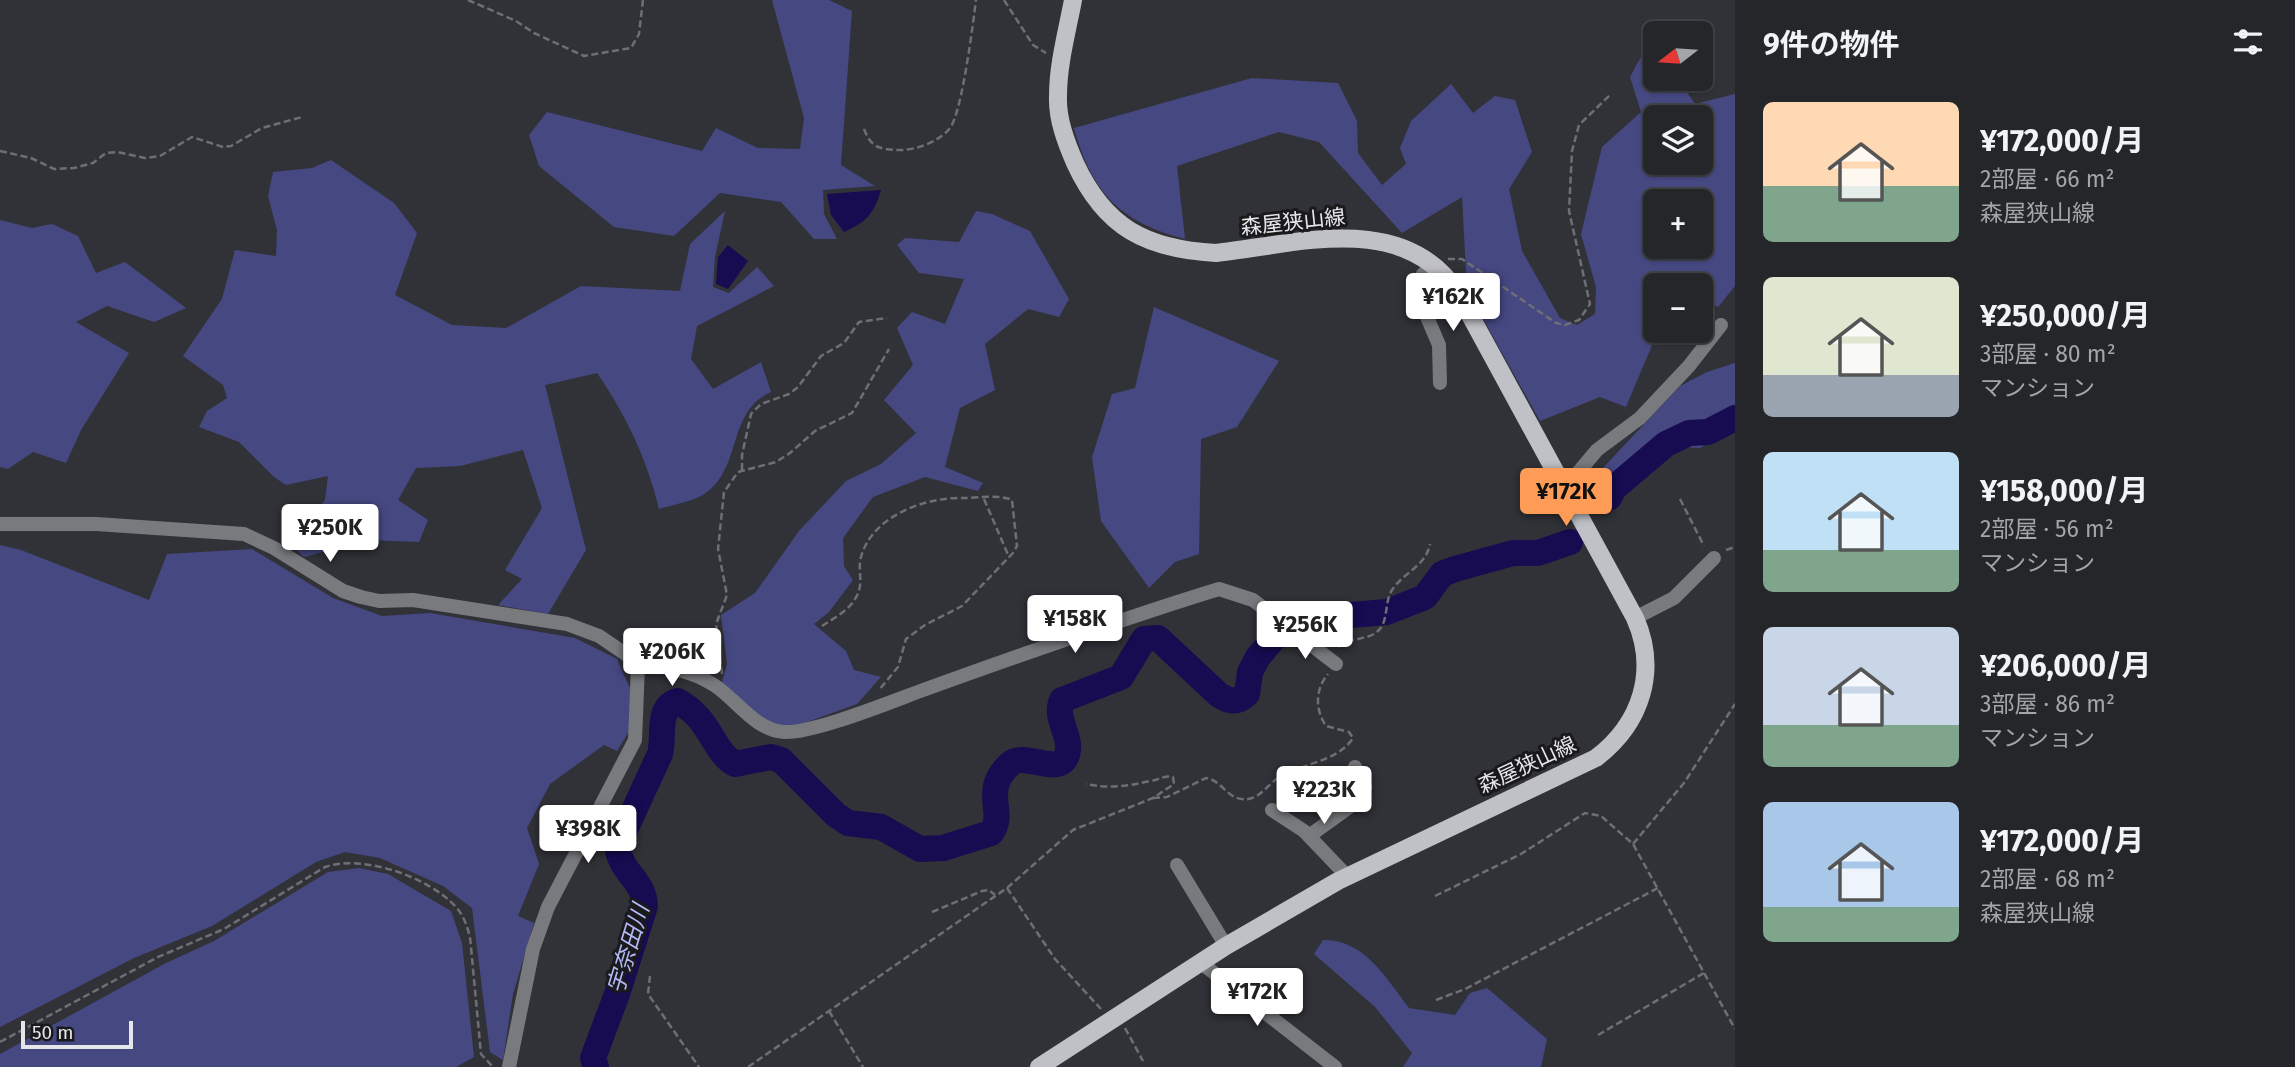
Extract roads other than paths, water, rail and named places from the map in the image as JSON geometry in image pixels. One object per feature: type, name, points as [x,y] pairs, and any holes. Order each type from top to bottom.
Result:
[{"type":"main road","name":"森屋狭山線","points":[[1039,1067],[1200,962],[1347,876],[1577,768],[1606,750],[1633,716],[1644,686],[1647,658],[1635,618],[1566,487],[1452,284],[1436,266],[1404,247],[1352,237],[1216,253],[1163,246],[1131,233],[1106,213],[1094,198],[1067,142],[1058,103],[1063,48],[1073,0]]},
{"type":"street","points":[[1440,383],[1439,345],[1427,317],[1422,292],[1423,274],[1442,290],[1452,284]]},
{"type":"street","points":[[1566,487],[1597,450],[1640,418],[1689,366],[1721,325]]},
{"type":"street","points":[[0,524],[109,525],[244,534],[274,548],[343,591],[361,597],[379,601],[413,600],[567,624],[599,636],[631,657],[638,666],[635,740],[548,907],[533,949],[509,1067]]},
{"type":"street","points":[[1635,618],[1674,598],[1714,558]]},
{"type":"street","points":[[638,666],[652,664],[715,686],[774,731],[801,730],[1219,589],[1253,600],[1332,660]]},
{"type":"street","points":[[1309,836],[1359,800],[1365,787],[1355,767]]},
{"type":"street","points":[[1272,810],[1309,836],[1347,876]]},
{"type":"street","points":[[1177,865],[1226,946]]},
{"type":"street","points":[[1200,962],[1335,1067]]},
{"type":"waterway","name":"宇奈田川","points":[[1609,498],[1614,488],[1666,444],[1689,433],[1708,432],[1735,418]]},
{"type":"waterway","name":"宇奈田川","points":[[596,1067],[593,1058],[645,906],[641,890],[623,864],[617,847],[660,754],[662,723],[666,710],[677,701],[697,716],[721,751],[735,764],[771,757],[781,760],[836,815],[848,823],[881,827],[920,849],[943,848],[991,833],[996,817],[997,784],[1010,764],[1023,760],[1048,764],[1062,762],[1068,750],[1060,714],[1062,700],[1121,677],[1144,639],[1158,638],[1219,695],[1237,700],[1247,694],[1250,672],[1258,657],[1274,638],[1301,619],[1387,612],[1425,597],[1442,574],[1455,569],[1513,553],[1538,553],[1570,542]]}]
